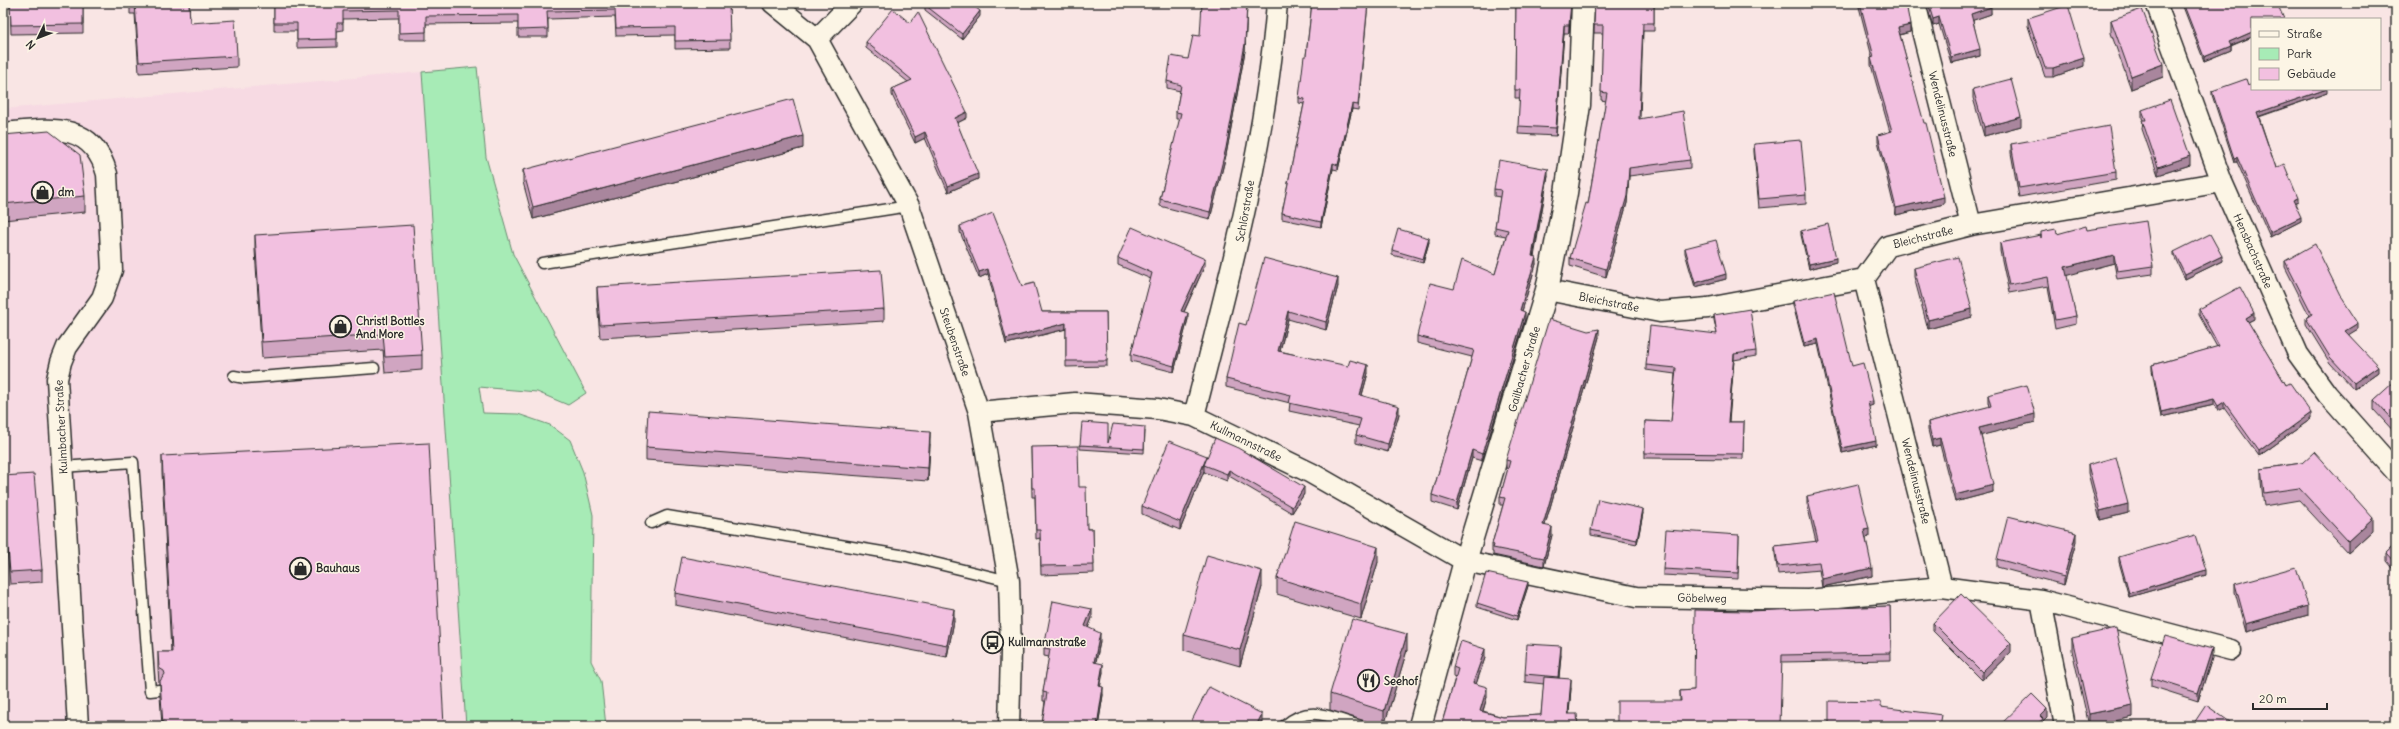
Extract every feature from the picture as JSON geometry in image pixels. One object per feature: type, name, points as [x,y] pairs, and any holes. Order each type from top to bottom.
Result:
[{"type":"street","name":"Steubenstraße","points":[[773,3],[817,39],[909,206],[979,412],[1009,581],[1011,652],[1009,726]]},
{"type":"street","points":[[817,39],[852,3]]},
{"type":"street","name":"Schlörstraße","points":[[1194,416],[1240,239],[1273,51],[1277,3]]},
{"type":"street","name":"Gailbacher Straße","points":[[1420,726],[1465,561],[1547,290],[1566,193],[1579,104],[1583,3]]},
{"type":"street","name":"Wendelinusstraße","points":[[1915,3],[1970,225]]},
{"type":"street","name":"Hensbachstraße","points":[[2156,3],[2222,182],[2298,354],[2327,394],[2396,472]]},
{"type":"street","name":"Kulmbacher Straße","points":[[3,133],[54,129],[73,132],[91,143],[104,162],[107,174],[112,270],[102,298],[67,347],[60,362],[57,379],[78,726]]},
{"type":"street","name":"Bleichstraße","points":[[1547,290],[1660,312],[1708,308],[1864,279],[1888,246],[1970,225],[2222,182]]},
{"type":"street","name":"Wendelinusstraße","points":[[1864,279],[1942,587]]},
{"type":"street","name":"Kullmannstraße","points":[[979,412],[1075,403],[1158,409],[1194,416],[1311,474],[1465,561]]},
{"type":"street","name":"Göbelweg","points":[[1465,561],[1636,598],[1808,600],[1942,587]]},
{"type":"street","points":[[1942,587],[2041,600],[2231,650]]},
{"type":"street","points":[[2041,600],[2065,726]]},
{"type":"lane","points":[[542,263],[909,206]]},
{"type":"lane","points":[[234,376],[245,378],[374,368]]},
{"type":"lane","points":[[62,467],[133,462],[150,691],[160,690]]},
{"type":"lane","points":[[651,523],[667,516],[906,556],[1009,581]]},
{"type":"lane","points":[[1284,726],[1300,714],[1310,712],[1362,726]]},
{"type":"shaded area","points":[[422,72],[466,726],[3,726],[3,109]]},
{"type":"green space","points":[[477,67],[486,157],[513,254],[586,393],[568,405],[537,392],[479,387],[483,413],[518,414],[550,425],[570,440],[583,472],[593,515],[591,661],[601,681],[606,726],[466,726],[422,72]]},
{"type":"building","points":[[10,3],[83,3],[83,24],[11,25]]},
{"type":"building","points":[[135,3],[189,3],[190,23],[235,20],[237,56],[139,62]]},
{"type":"building","points":[[274,3],[729,3],[730,40],[675,41],[675,27],[616,28],[615,10],[547,11],[548,29],[518,30],[518,15],[426,16],[426,32],[399,33],[399,10],[343,11],[343,23],[337,23],[337,39],[297,40],[297,23],[274,23]]},
{"type":"building","points":[[926,3],[970,3],[980,11],[962,34],[925,5]]},
{"type":"building","points":[[1202,3],[1247,3],[1245,44],[1226,148],[1210,212],[1160,199],[1181,113],[1176,112],[1181,85],[1167,81],[1171,56],[1188,59],[1193,35],[1200,36]]},
{"type":"building","points":[[1312,3],[1368,3],[1358,105],[1352,104],[1338,165],[1333,163],[1321,222],[1282,213],[1305,99],[1299,98],[1304,56],[1306,56]]},
{"type":"building","points":[[1516,3],[1571,3],[1569,25],[1564,25],[1556,128],[1518,126],[1520,90],[1515,90]]},
{"type":"building","points":[[1595,3],[1654,3],[1654,23],[1643,23],[1639,119],[1683,111],[1690,160],[1629,168],[1627,196],[1606,269],[1570,258],[1586,203],[1588,204],[1607,93],[1601,92],[1603,25],[1594,25]]},
{"type":"building","points":[[1860,3],[1906,3],[1910,25],[1898,28],[1924,123],[1926,123],[1944,197],[1896,208],[1878,135],[1892,131],[1871,58],[1874,57]]},
{"type":"building","points":[[1928,3],[1990,3],[1991,7],[1971,14],[1980,49],[1951,57],[1939,17],[1933,19]]},
{"type":"building","points":[[2183,3],[2277,3],[2284,18],[2251,18],[2251,32],[2229,42],[2231,46],[2204,57]]},
{"type":"building","points":[[2068,5],[2084,58],[2053,68],[2045,68],[2028,18]]},
{"type":"building","points":[[893,9],[910,23],[918,12],[967,112],[955,118],[978,174],[948,186],[925,132],[915,137],[892,89],[912,80],[866,42]]},
{"type":"building","points":[[2142,9],[2163,64],[2131,76],[2111,20]]},
{"type":"building","points":[[2011,79],[2021,117],[1984,127],[1973,89]]},
{"type":"building","points":[[2246,79],[2248,85],[2251,84],[2251,90],[2324,90],[2257,113],[2276,168],[2284,164],[2298,198],[2293,200],[2301,217],[2270,232],[2237,157],[2234,158],[2212,91]]},
{"type":"building","points":[[793,99],[803,136],[533,207],[523,170]]},
{"type":"building","points":[[2170,100],[2190,156],[2158,167],[2142,120],[2146,120],[2142,110]]},
{"type":"building","points":[[2109,126],[2116,172],[2019,188],[2011,144]]},
{"type":"building","name":"dm","points":[[49,131],[80,155],[85,196],[3,204],[3,135]]},
{"type":"building","points":[[1801,140],[1806,195],[1759,199],[1754,144]]},
{"type":"building","points":[[1499,160],[1548,169],[1532,256],[1536,257],[1520,310],[1525,312],[1482,454],[1472,450],[1457,503],[1432,495],[1474,350],[1417,336],[1430,283],[1454,289],[1462,260],[1495,274],[1508,230],[1495,227],[1501,190],[1494,189]]},
{"type":"building","points":[[993,213],[1022,286],[1034,283],[1042,312],[1106,312],[1107,361],[1066,361],[1066,323],[1006,339],[988,269],[979,272],[960,226]]},
{"type":"building","points":[[2146,221],[2153,266],[2117,271],[2114,255],[2065,267],[2076,316],[2055,320],[2048,277],[2009,285],[2000,243],[2041,235],[2041,232],[2056,229],[2057,234],[2086,226],[2087,230]]},
{"type":"building","points":[[1828,224],[1836,258],[1809,264],[1801,231]]},
{"type":"building","name":"Christl Bottles And More","points":[[413,225],[422,355],[385,357],[383,334],[262,342],[255,235]]},
{"type":"building","points":[[1132,227],[1205,259],[1181,311],[1188,313],[1174,366],[1131,354],[1152,273],[1118,258]]},
{"type":"building","points":[[1398,229],[1429,238],[1423,259],[1392,250]]},
{"type":"building","points":[[2210,234],[2222,256],[2185,274],[2174,252]]},
{"type":"building","points":[[1716,240],[1726,274],[1695,283],[1685,248]]},
{"type":"building","points":[[2315,244],[2340,295],[2358,323],[2345,331],[2378,366],[2354,383],[2330,357],[2306,318],[2312,314],[2285,261]]},
{"type":"building","points":[[1958,257],[1972,309],[1928,320],[1914,268]]},
{"type":"building","points":[[1264,258],[1338,278],[1326,322],[1288,311],[1278,351],[1348,366],[1350,360],[1368,365],[1360,395],[1399,406],[1388,444],[1356,435],[1361,419],[1289,403],[1291,395],[1226,379],[1239,323],[1246,325]]},
{"type":"building","points":[[881,270],[884,309],[600,325],[597,287]]},
{"type":"building","points":[[2240,287],[2254,313],[2246,318],[2286,385],[2290,383],[2311,413],[2259,451],[2224,402],[2218,406],[2214,399],[2161,412],[2152,365],[2219,346],[2199,309]]},
{"type":"building","points":[[1834,292],[1852,366],[1863,363],[1873,401],[1868,402],[1876,441],[1842,448],[1818,339],[1804,343],[1793,301]]},
{"type":"building","points":[[1750,309],[1756,351],[1734,354],[1728,422],[1744,422],[1743,454],[1645,453],[1645,421],[1671,422],[1676,368],[1646,365],[1650,326],[1717,334],[1714,315]]},
{"type":"building","points":[[1549,319],[1588,331],[1599,329],[1543,525],[1552,527],[1544,558],[1493,548],[1494,545],[1492,544],[1505,498],[1500,497],[1510,461],[1506,460]]},
{"type":"building","points":[[2395,381],[2396,382],[2396,424],[2374,400]]},
{"type":"building","points":[[2027,385],[2035,414],[1979,428],[1993,485],[1955,495],[1940,438],[1932,440],[1928,422],[1991,406],[1988,395]]},
{"type":"building","points":[[648,411],[930,432],[928,468],[646,447]]},
{"type":"building","points":[[1082,422],[1108,424],[1108,443],[1113,424],[1145,427],[1144,449],[1080,445]]},
{"type":"building","points":[[1215,438],[1238,448],[1304,487],[1292,507],[1229,470],[1227,474],[1204,465]]},
{"type":"building","points":[[1169,441],[1207,456],[1180,522],[1142,506]]},
{"type":"building","name":"Bauhaus","points":[[429,443],[444,726],[163,726],[160,681],[165,674],[164,671],[159,668],[158,652],[172,652],[162,456]]},
{"type":"building","points":[[1078,446],[1079,487],[1086,487],[1087,529],[1093,529],[1094,565],[1041,566],[1040,530],[1036,530],[1035,488],[1032,488],[1031,447]]},
{"type":"building","points":[[2314,452],[2373,518],[2348,541],[2299,488],[2264,493],[2261,469],[2302,463]]},
{"type":"building","points":[[2116,457],[2128,504],[2100,511],[2088,465]]},
{"type":"building","points":[[34,474],[42,570],[10,572],[3,476]]},
{"type":"building","points":[[1858,484],[1869,529],[1864,530],[1872,568],[1822,579],[1819,562],[1778,566],[1775,546],[1818,541],[1807,496]]},
{"type":"building","points":[[1598,499],[1643,509],[1637,540],[1591,530]]},
{"type":"building","points":[[2008,516],[2076,533],[2064,577],[1997,559]]},
{"type":"building","points":[[1295,521],[1378,547],[1361,604],[1277,578]]},
{"type":"building","points":[[1666,530],[1739,535],[1738,573],[1663,569]]},
{"type":"building","points":[[2195,535],[2206,570],[2129,593],[2119,557]]},
{"type":"building","points":[[2396,544],[2396,564],[2386,553]]},
{"type":"building","points":[[1207,555],[1262,571],[1240,650],[1184,635]]},
{"type":"building","points":[[682,557],[954,609],[947,645],[675,593]]},
{"type":"building","points":[[2296,567],[2308,606],[2246,624],[2235,584]]},
{"type":"building","points":[[1486,573],[1528,582],[1517,616],[1477,603]]},
{"type":"building","points":[[1961,594],[2011,643],[1982,672],[1933,623]]},
{"type":"building","points":[[1053,601],[1092,609],[1085,626],[1100,633],[1094,662],[1103,664],[1099,686],[1103,687],[1097,726],[1061,726],[1042,723],[1047,693],[1043,692],[1050,649],[1044,648]]},
{"type":"building","points":[[1890,606],[1891,653],[1782,655],[1780,726],[1617,726],[1617,701],[1681,701],[1680,691],[1694,690],[1695,610],[1748,611]]},
{"type":"building","name":"Seehof","points":[[1352,619],[1407,634],[1384,711],[1330,694]]},
{"type":"building","points":[[2116,628],[2133,705],[2089,714],[2072,638]]},
{"type":"building","points":[[2165,636],[2212,649],[2198,693],[2151,678]]},
{"type":"building","points":[[1461,641],[1485,649],[1473,683],[1487,687],[1480,711],[1503,717],[1541,715],[1544,677],[1571,679],[1568,714],[1577,714],[1578,726],[1441,726],[1458,669],[1453,667]]},
{"type":"building","points":[[1527,644],[1561,646],[1558,677],[1525,674]]},
{"type":"building","points":[[1209,687],[1262,714],[1256,726],[1189,726]]},
{"type":"building","points":[[2032,694],[2047,709],[2040,716],[2043,719],[2036,725],[2037,726],[1999,726]]},
{"type":"building","points":[[1829,701],[1881,702],[1881,707],[1942,715],[1940,726],[1829,726]]},
{"type":"building","points":[[2206,705],[2230,722],[2227,726],[2192,726]]},
{"type":"place","name":"dm","points":[[43,192]]},
{"type":"place","name":"Christl Bottles And More","points":[[340,327]]},
{"type":"place","name":"Bauhaus","points":[[301,568]]},
{"type":"place","name":"Kullmannstraße","points":[[993,642]]},
{"type":"place","name":"Seehof","points":[[1368,681]]}]
